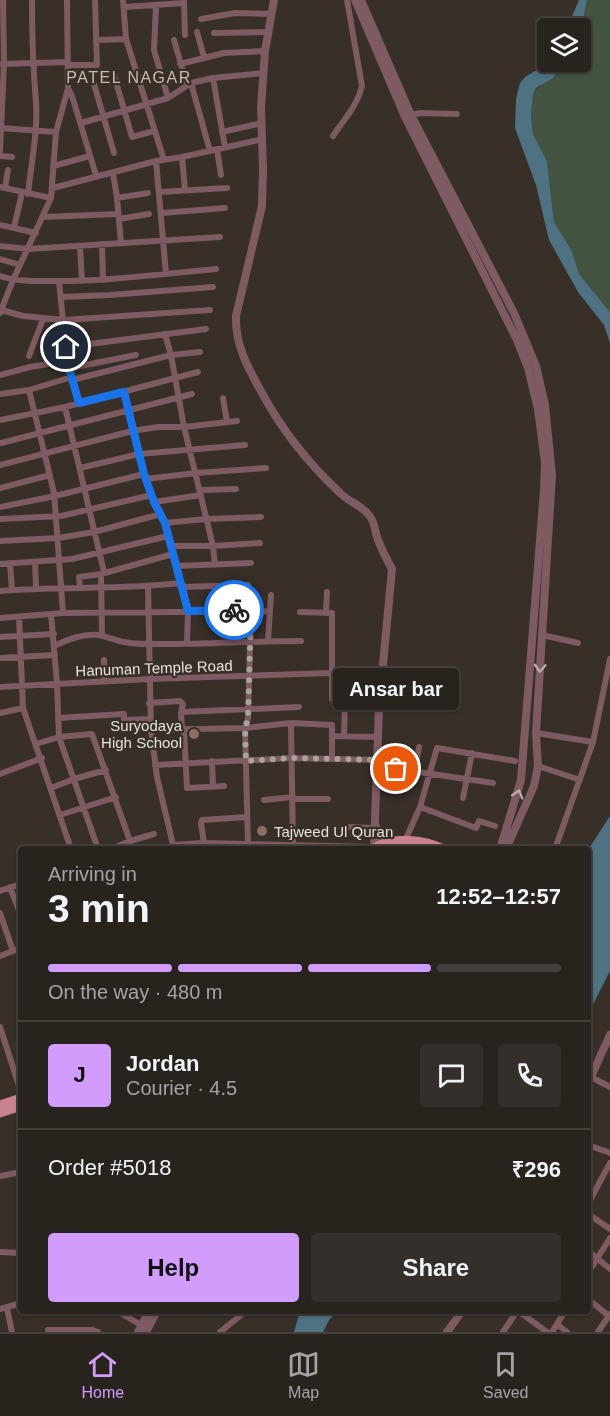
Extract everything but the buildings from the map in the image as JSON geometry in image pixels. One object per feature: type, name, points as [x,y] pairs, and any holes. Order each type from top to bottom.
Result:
[{"type":"main road","points":[[405,845],[417,841],[434,846]]},
{"type":"main road","points":[[0,1105],[18,1099]]},
{"type":"main road","points":[[0,1113],[18,1107]]},
{"type":"street","points":[[0,151],[3,0]]},
{"type":"street","points":[[14,227],[25,193],[35,132],[32,0]]},
{"type":"street","points":[[67,0],[68,88],[56,132],[51,198],[1,308],[22,316],[64,320],[210,310]]},
{"type":"street","points":[[2,64],[97,65],[95,0]]},
{"type":"street","points":[[274,0],[267,32],[261,107],[262,206],[236,316],[236,333],[251,374],[285,433],[316,470],[343,496],[357,503],[368,513],[373,521],[381,549],[392,569],[382,675],[374,826],[378,846]]},
{"type":"street","points":[[333,136],[345,123],[359,98],[362,86],[347,0]]},
{"type":"street","points":[[355,0],[408,116],[518,340],[531,378],[543,441],[544,490],[522,780],[501,846]]},
{"type":"street","points":[[361,0],[408,116],[514,313],[536,366],[545,405],[552,475],[536,733],[538,766],[534,786],[507,846]]},
{"type":"street","points":[[164,160],[126,39],[124,4],[156,6],[184,2],[185,35]]},
{"type":"street","points":[[156,6],[154,50],[168,98]]},
{"type":"street","points":[[201,19],[235,13],[270,14]]},
{"type":"street","points":[[197,32],[204,57]]},
{"type":"street","points":[[214,33],[267,32]]},
{"type":"street","points":[[98,40],[126,39]]},
{"type":"street","points":[[174,40],[180,64],[214,150],[221,175]]},
{"type":"street","points":[[180,64],[224,52],[265,51]]},
{"type":"street","points":[[81,123],[168,98],[189,84],[213,78],[263,73]]},
{"type":"street","points":[[114,75],[132,137],[154,131]]},
{"type":"street","points":[[213,78],[225,147]]},
{"type":"street","points":[[94,84],[114,153]]},
{"type":"street","points":[[68,88],[96,175]]},
{"type":"street","points":[[408,116],[420,113],[457,114]]},
{"type":"street","points":[[222,132],[262,123]]},
{"type":"street","points":[[1,128],[56,132]]},
{"type":"street","points":[[52,188],[156,161],[263,139]]},
{"type":"street","points":[[0,156],[12,157]]},
{"type":"street","points":[[53,166],[90,156]]},
{"type":"street","points":[[182,157],[185,190]]},
{"type":"street","points":[[156,161],[166,274]]},
{"type":"street","points":[[8,170],[1,187],[51,198]]},
{"type":"street","points":[[112,172],[121,243]]},
{"type":"street","points":[[160,192],[227,188]]},
{"type":"street","points":[[117,198],[148,193]]},
{"type":"street","points":[[162,213],[225,208]]},
{"type":"street","points":[[43,217],[149,214]]},
{"type":"street","points":[[0,225],[36,234]]},
{"type":"street","points":[[0,246],[28,249],[220,237]]},
{"type":"street","points":[[102,244],[103,280]]},
{"type":"street","points":[[80,246],[81,281]]},
{"type":"street","points":[[0,259],[20,265]]},
{"type":"street","points":[[0,276],[13,280],[81,281],[216,269]]},
{"type":"street","points":[[59,281],[68,364],[79,403]]},
{"type":"street","points":[[61,297],[213,287]]},
{"type":"street","points":[[29,356],[43,319]]},
{"type":"street","points":[[66,347],[206,329]]},
{"type":"street","points":[[165,334],[176,378],[184,427],[213,546],[215,565]]},
{"type":"street","points":[[0,394],[29,390],[171,355],[200,352]]},
{"type":"street","points":[[0,375],[30,367],[136,355]]},
{"type":"street","points":[[0,419],[65,407],[198,372]]},
{"type":"street","points":[[29,390],[55,496],[63,613]]},
{"type":"street","points":[[124,392],[145,477],[165,523],[188,611],[187,644]]},
{"type":"street","points":[[1,443],[192,394]]},
{"type":"street","points":[[223,398],[227,423]]},
{"type":"street","points":[[65,407],[103,573],[102,613],[106,640]]},
{"type":"street","points":[[0,465],[132,431],[237,421]]},
{"type":"street","points":[[80,468],[139,454],[245,445]]},
{"type":"street","points":[[0,507],[145,477],[266,468]]},
{"type":"street","points":[[0,488],[50,475]]},
{"type":"street","points":[[0,519],[57,517],[153,499],[236,489]]},
{"type":"street","points":[[0,541],[58,538],[94,532],[161,514]]},
{"type":"street","points":[[165,523],[261,517]]},
{"type":"street","points":[[0,564],[72,560],[168,536]]},
{"type":"street","points":[[171,546],[260,543]]},
{"type":"street","points":[[80,587],[79,578],[173,554]]},
{"type":"street","points":[[34,562],[36,588]]},
{"type":"street","points":[[10,563],[12,590]]},
{"type":"street","points":[[176,566],[251,563]]},
{"type":"street","points":[[0,591],[62,587],[248,585],[251,642],[245,728],[248,845]]},
{"type":"street","points":[[148,586],[151,730],[155,765],[173,846]]},
{"type":"street","points":[[326,612],[327,592]]},
{"type":"street","points":[[268,641],[271,595]]},
{"type":"street","points":[[0,618],[63,613],[270,611]]},
{"type":"street","points":[[300,612],[332,613],[332,699]]},
{"type":"street","points":[[51,614],[59,737],[97,846]]},
{"type":"street","points":[[19,616],[23,708],[42,758],[70,846]]},
{"type":"street","points":[[0,637],[54,634]]},
{"type":"street","points":[[542,635],[578,643]]},
{"type":"street","points":[[54,646],[68,639],[150,645],[301,641]]},
{"type":"street","points":[[0,658],[55,655]]},
{"type":"street","points":[[556,846],[593,742],[610,659]]},
{"type":"street","points":[[104,660],[104,680]]},
{"type":"street","name":"Hanuman Temple Road","points":[[0,687],[104,680],[332,673],[382,675]]},
{"type":"street","points":[[149,703],[180,701],[183,704],[181,712],[188,788],[224,786]]},
{"type":"street","points":[[344,736],[345,702]]},
{"type":"street","points":[[181,712],[299,707]]},
{"type":"street","points":[[0,713],[23,708]]},
{"type":"street","points":[[58,718],[124,714],[124,720],[150,719]]},
{"type":"street","points":[[151,730],[245,728],[291,723],[332,725],[332,758]]},
{"type":"street","points":[[291,723],[293,846]]},
{"type":"street","points":[[536,733],[593,742]]},
{"type":"street","points":[[36,744],[59,737],[92,734],[130,841]]},
{"type":"street","points":[[333,736],[379,737]]},
{"type":"street","points":[[414,771],[419,747]]},
{"type":"street","points":[[405,845],[420,807],[437,748],[515,761]]},
{"type":"street","points":[[463,798],[472,753]]},
{"type":"street","points":[[0,774],[42,758]]},
{"type":"street","points":[[155,765],[332,758],[379,763],[414,771],[493,783]]},
{"type":"street","points":[[212,761],[213,787]]},
{"type":"street","points":[[538,766],[580,780]]},
{"type":"street","points":[[51,788],[106,770]]},
{"type":"street","points":[[60,815],[116,797]]},
{"type":"street","points":[[264,800],[328,799]]},
{"type":"street","points":[[420,807],[476,828],[479,821],[495,826]]},
{"type":"street","points":[[218,846],[200,845],[202,820],[247,817]]},
{"type":"street","points":[[349,827],[374,826]]},
{"type":"street","points":[[118,846],[154,834]]},
{"type":"street","points":[[242,846],[257,846]]},
{"type":"street","points":[[0,891],[18,885]]},
{"type":"street","points":[[10,887],[18,908]]},
{"type":"street","points":[[0,913],[13,951]]},
{"type":"street","points":[[0,956],[18,949]]},
{"type":"street","points":[[0,1027],[18,1083]]},
{"type":"street","points":[[591,1076],[610,1035]]},
{"type":"street","points":[[591,1081],[610,1086]]},
{"type":"street","points":[[591,1146],[610,1153]]},
{"type":"street","points":[[591,1198],[610,1163]]},
{"type":"street","points":[[0,1176],[18,1173]]},
{"type":"street","points":[[591,1216],[610,1229]]},
{"type":"street","points":[[591,1268],[610,1238]]},
{"type":"street","points":[[0,1252],[18,1253]]},
{"type":"street","points":[[591,1253],[610,1269]]},
{"type":"street","points":[[591,1301],[610,1316],[598,1332]]},
{"type":"street","points":[[4,1308],[12,1332]]},
{"type":"street","points":[[121,1314],[142,1330]]},
{"type":"street","points":[[142,1330],[148,1314]]},
{"type":"street","points":[[142,1330],[155,1314]]},
{"type":"street","points":[[220,1332],[242,1314]]},
{"type":"street","points":[[447,1332],[460,1314]]},
{"type":"street","points":[[503,1332],[516,1314]]},
{"type":"street","points":[[522,1314],[547,1332]]},
{"type":"street","points":[[552,1332],[563,1314]]},
{"type":"street","points":[[556,1324],[567,1332]]},
{"type":"street","points":[[48,1330],[98,1332]]},
{"type":"green space","points":[[587,0],[610,0],[610,312],[579,274],[572,251],[554,222],[547,161],[533,134],[531,116],[533,94],[557,72],[591,72],[591,18],[583,18]]},
{"type":"water","points":[[579,0],[587,0],[583,18],[571,18]]},
{"type":"water","points":[[537,70],[537,72],[557,72],[552,79],[536,88],[533,94],[531,116],[533,134],[547,161],[554,222],[572,251],[579,274],[610,312],[610,343],[604,325],[578,292],[549,240],[536,185],[515,128],[516,99],[520,83]]},
{"type":"water","points":[[610,816],[610,971],[591,1008],[591,846]]},
{"type":"water","points":[[299,1314],[335,1314],[323,1332],[294,1332]]},
{"type":"way so far","points":[[234,610],[251,611],[248,719],[245,728],[246,761],[292,758],[379,760],[378,766],[396,769]]},
{"type":"place","name":"Suryodaya High School","points":[[194,734]]},
{"type":"place","name":"Ansar bar","points":[[396,769]]},
{"type":"place","name":"Tajweed Ul Quran","points":[[262,831]]},
{"type":"district","name":"PATEL NAGAR","points":[[129,77]]},
{"type":"route","points":[[66,347],[67,361],[79,403],[124,392],[144,474],[154,502],[165,523],[188,611],[234,610]]}]
